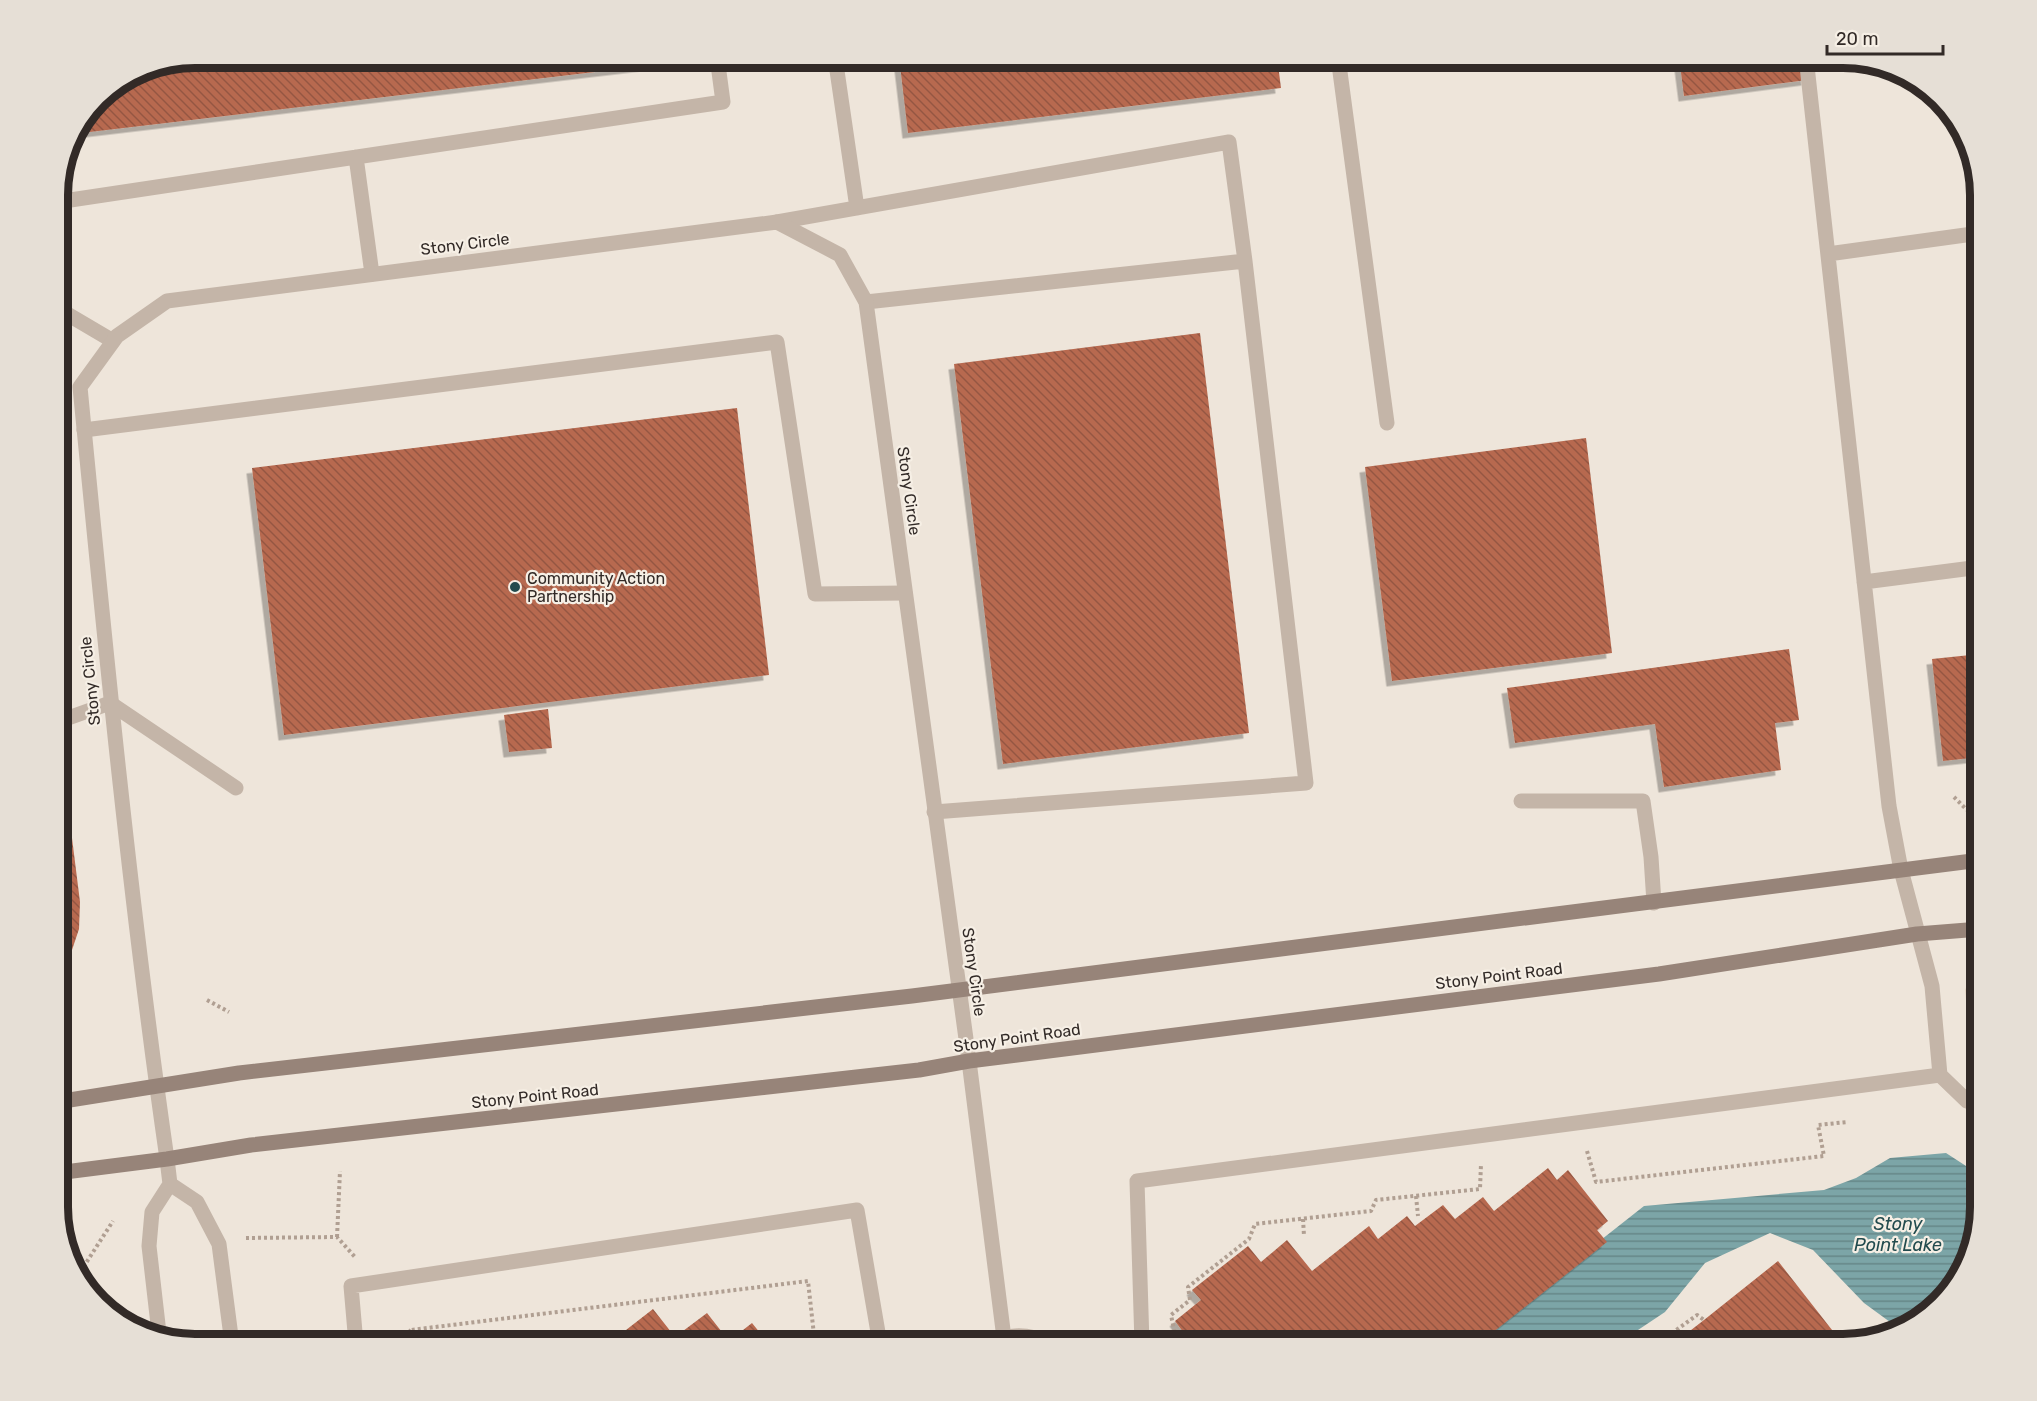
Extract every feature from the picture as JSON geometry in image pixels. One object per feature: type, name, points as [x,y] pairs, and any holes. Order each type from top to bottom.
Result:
[{"type":"main road","points":[[68,1100],[238,1073],[958,989],[1654,903],[1970,861]]},
{"type":"main road","name":"Stony Point Road","points":[[68,1172],[251,1145],[895,1072],[1659,974],[1917,934],[1970,930]]},
{"type":"street","points":[[68,200],[723,102],[718,68]]},
{"type":"street","points":[[837,68],[857,208]]},
{"type":"street","points":[[1340,68],[1388,423]]},
{"type":"street","points":[[1807,68],[1889,806],[1901,870],[1932,986],[1940,1075],[1970,1102]]},
{"type":"street","points":[[777,222],[1229,142],[1306,783],[934,812]]},
{"type":"street","points":[[356,157],[372,274]]},
{"type":"street","name":"Stony Circle","points":[[170,1184],[110,703],[80,387],[117,336],[167,301],[777,222],[840,255],[866,302],[969,1061],[997,1334]]},
{"type":"street","points":[[1828,254],[1970,234]]},
{"type":"street","points":[[866,302],[1245,261]]},
{"type":"street","points":[[68,314],[113,341]]},
{"type":"street","points":[[84,430],[777,342],[815,594],[905,593]]},
{"type":"street","points":[[1864,582],[1970,568]]},
{"type":"street","points":[[68,719],[110,703],[236,788]]},
{"type":"street","points":[[1521,801],[1642,801],[1651,857],[1654,903]]},
{"type":"street","points":[[1142,1334],[1137,1181],[1940,1075]]},
{"type":"street","points":[[158,1328],[149,1246],[152,1212],[170,1184],[197,1202],[219,1244],[231,1334]]},
{"type":"street","points":[[355,1334],[351,1286],[858,1210],[878,1334]]},
{"type":"path","points":[[1954,797],[1967,810]]},
{"type":"path","points":[[207,1000],[228,1012]]},
{"type":"path","points":[[1577,1152],[1588,1151],[1596,1182],[1824,1156],[1818,1125],[1847,1122]]},
{"type":"path","points":[[1175,1334],[1171,1315],[1190,1300],[1188,1287],[1249,1239],[1255,1224],[1371,1211],[1376,1200],[1480,1189],[1480,1164],[1491,1162]]},
{"type":"path","points":[[340,1171],[337,1237],[357,1260]]},
{"type":"path","points":[[1416,1196],[1418,1216]]},
{"type":"path","points":[[1303,1219],[1304,1236]]},
{"type":"path","points":[[83,1268],[113,1221]]},
{"type":"path","points":[[245,1238],[337,1237]]},
{"type":"path","points":[[406,1334],[411,1330],[808,1281],[814,1334]]},
{"type":"path","points":[[1670,1334],[1697,1315],[1704,1320]]},
{"type":"path","points":[[411,1330],[414,1334]]},
{"type":"shaded area","points":[[1970,978],[1970,1040],[1965,990]]},
{"type":"water","name":"Stony Point Lake","points":[[1946,1153],[1970,1169],[1970,1207],[1967,1232],[1956,1263],[1938,1290],[1926,1302],[1892,1323],[1864,1303],[1813,1250],[1770,1233],[1705,1263],[1665,1312],[1632,1334],[1482,1334],[1644,1206],[1824,1190],[1856,1178],[1890,1158]]},
{"type":"building","points":[[186,68],[629,68],[83,133],[99,111],[124,89],[146,77],[169,70]]},
{"type":"building","points":[[900,68],[1278,68],[1281,88],[908,133]]},
{"type":"building","points":[[1680,68],[1805,68],[1807,80],[1684,96]]},
{"type":"building","points":[[1200,333],[1249,733],[1003,764],[954,364]]},
{"type":"building","points":[[737,408],[769,675],[284,735],[252,468]]},
{"type":"building","points":[[1586,438],[1612,653],[1392,681],[1365,467]]},
{"type":"building","points":[[1789,649],[1799,720],[1775,723],[1781,770],[1664,787],[1655,724],[1515,743],[1507,688]]},
{"type":"building","points":[[1970,655],[1970,758],[1943,761],[1932,659]]},
{"type":"building","points":[[548,709],[552,748],[509,752],[504,715]]},
{"type":"building","points":[[68,806],[80,902],[79,929],[68,958]]},
{"type":"building","points":[[1548,1168],[1557,1180],[1568,1170],[1608,1221],[1597,1230],[1607,1242],[1491,1334],[1185,1334],[1175,1321],[1201,1300],[1192,1290],[1248,1246],[1261,1262],[1287,1240],[1312,1271],[1369,1226],[1378,1239],[1407,1216],[1415,1226],[1443,1205],[1455,1219],[1483,1197],[1494,1211]]},
{"type":"building","points":[[1778,1261],[1835,1334],[1686,1334]]},
{"type":"building","points":[[653,1309],[673,1334],[621,1334]]},
{"type":"building","points":[[707,1313],[724,1334],[679,1334]]},
{"type":"building","points":[[752,1323],[761,1334],[738,1334]]},
{"type":"place","name":"Community Action Partnership","points":[[515,587]]}]
